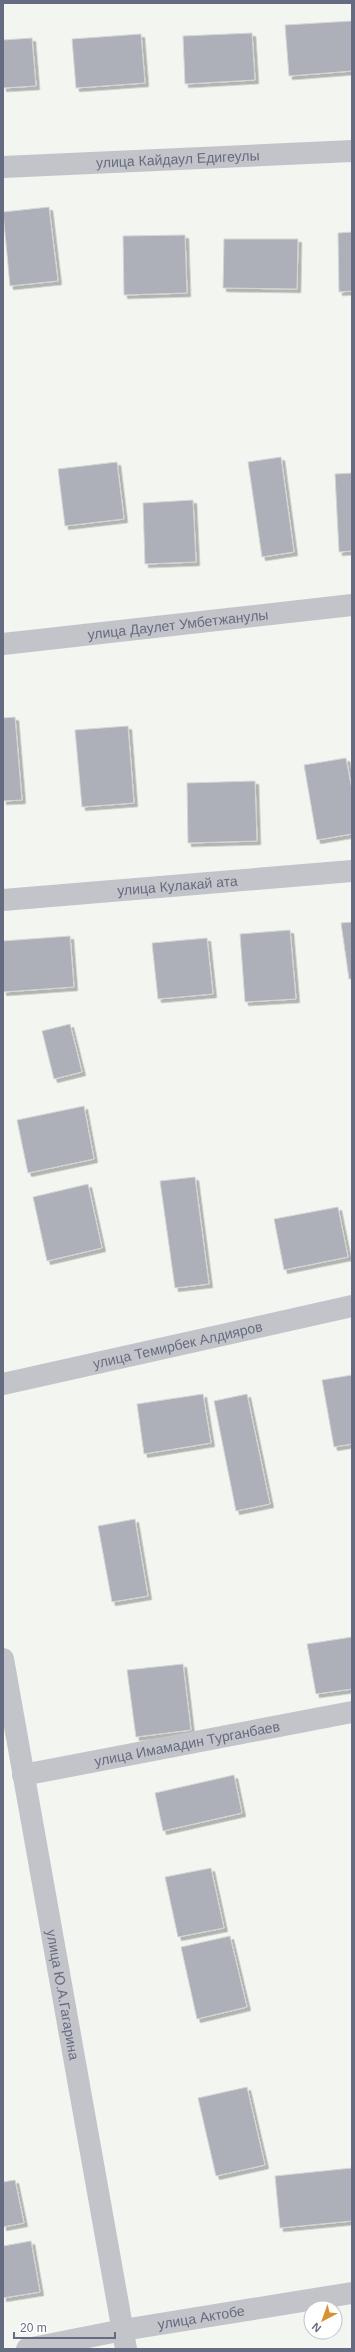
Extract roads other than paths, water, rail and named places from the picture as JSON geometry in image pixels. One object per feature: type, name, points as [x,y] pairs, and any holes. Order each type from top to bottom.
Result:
[{"type":"street","name":"улица Кайдаул Едигеулы","points":[[3,167],[352,151]]},
{"type":"street","name":"улица Даулет Умбетжанулы","points":[[3,644],[352,605]]},
{"type":"street","name":"улица Кулакай ата","points":[[3,900],[352,871]]},
{"type":"street","name":"улица Темирбек Алдияров","points":[[3,1384],[352,1306]]},
{"type":"street","name":"улица Ю.А.Гагарина","points":[[3,1659],[125,2340]]},
{"type":"street","name":"улица Имамадин Турганбаев","points":[[23,1775],[352,1712]]},
{"type":"street","name":"улица Актобе","points":[[27,2349],[125,2340],[352,2293]]}]
